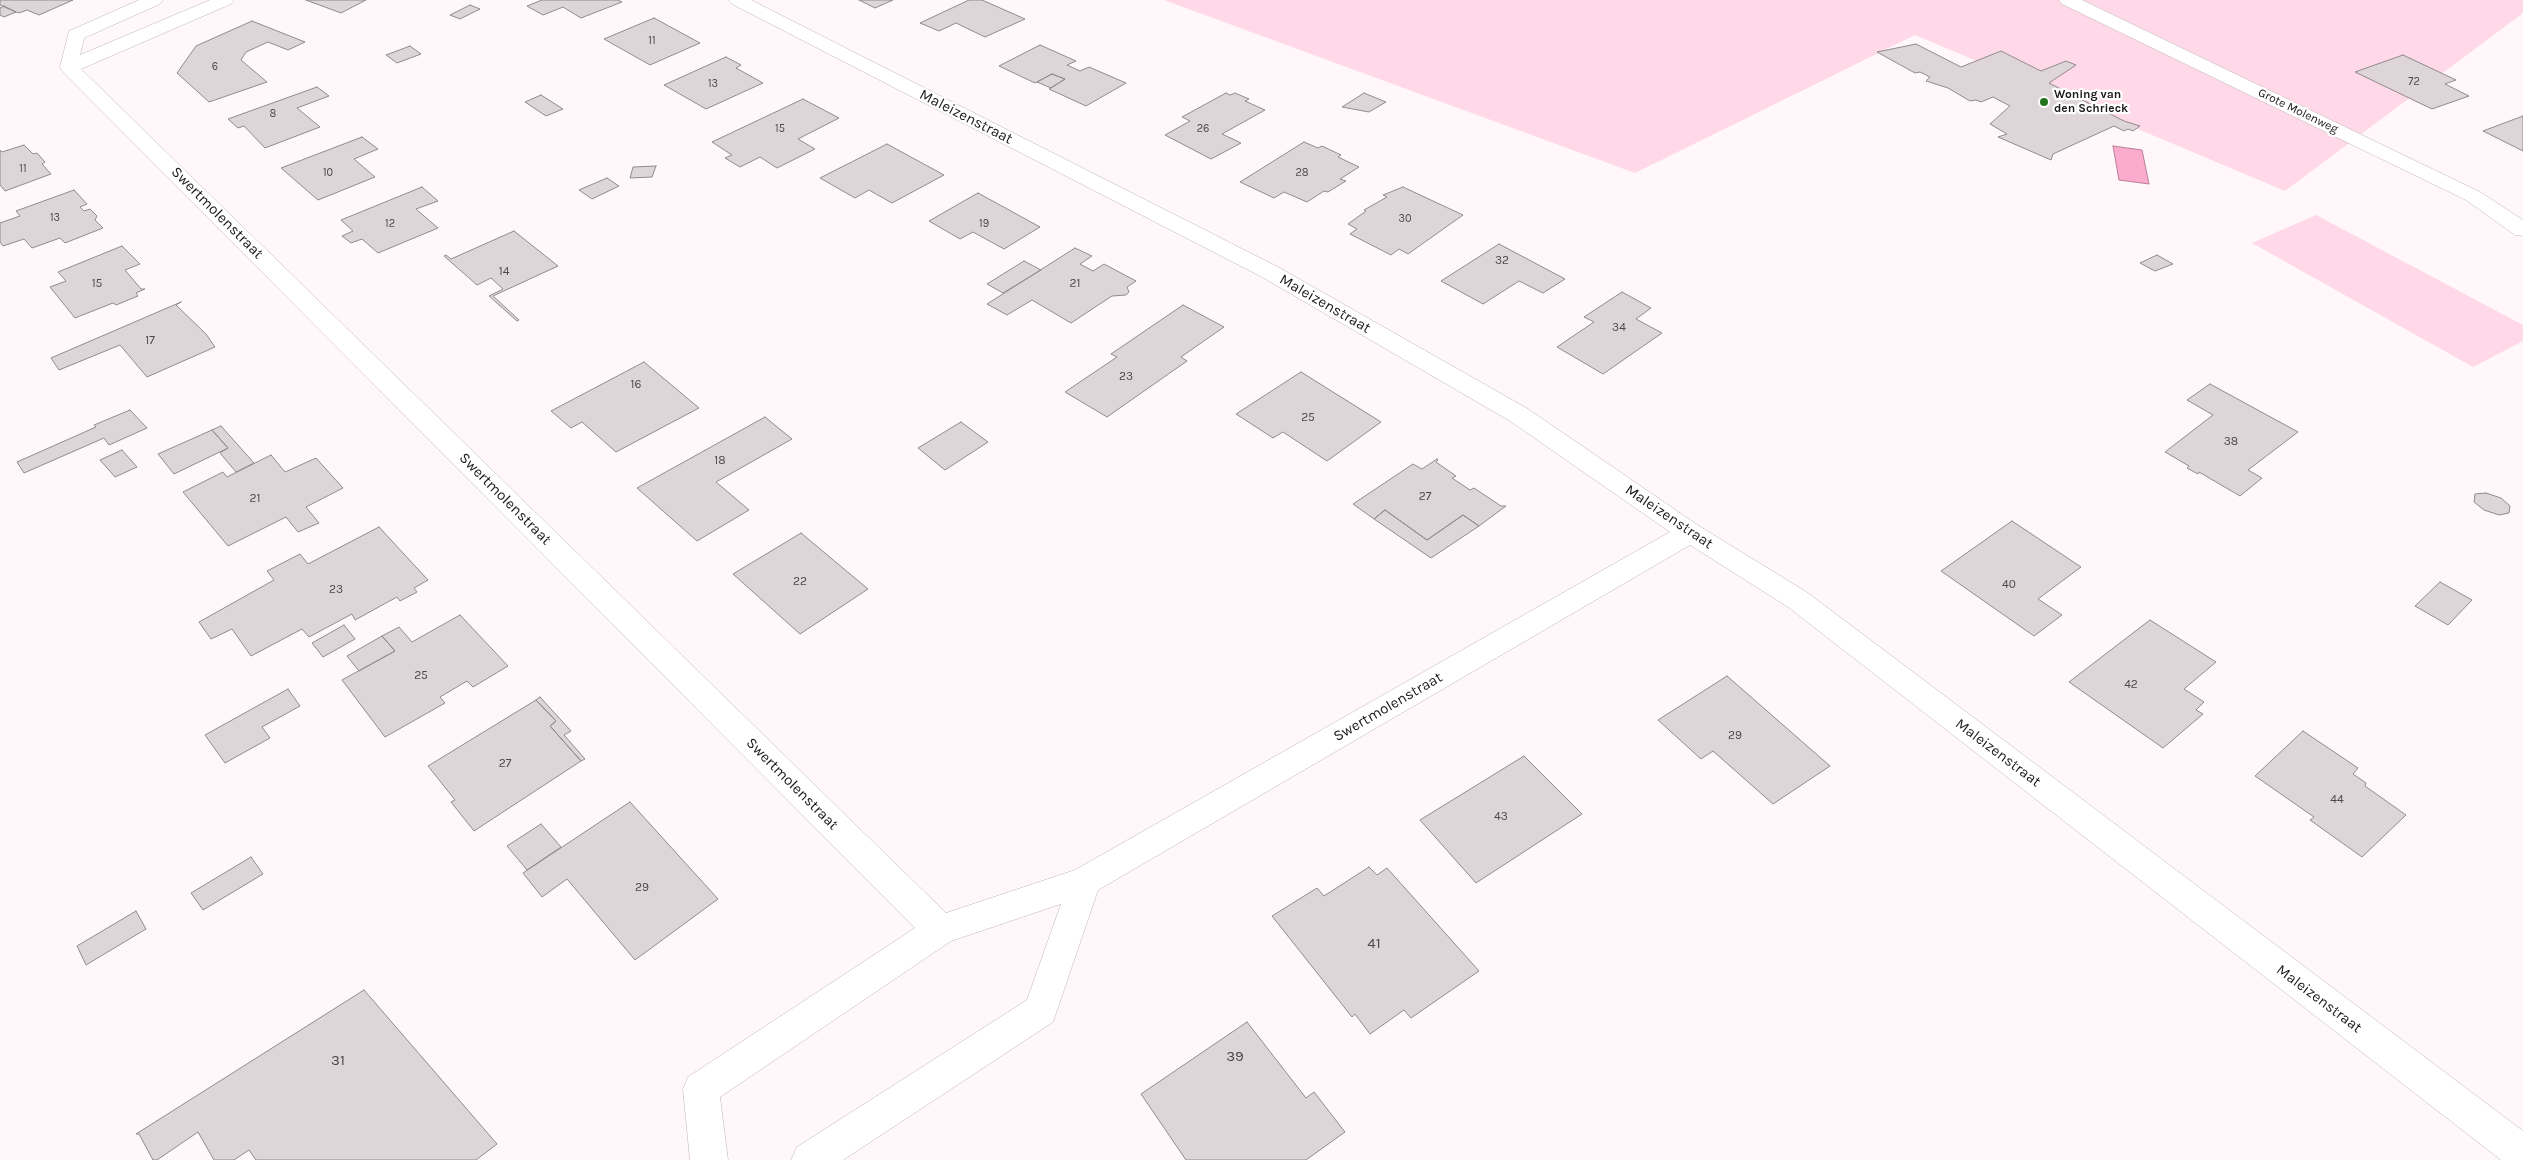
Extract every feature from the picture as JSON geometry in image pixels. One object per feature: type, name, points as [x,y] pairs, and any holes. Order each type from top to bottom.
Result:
[{"type":"street","points":[[70,67],[75,35],[154,0]]},
{"type":"street","points":[[70,67],[224,0]]},
{"type":"street","name":"Maleizenstraat","points":[[738,0],[1270,272],[1519,415],[1690,533],[1798,600],[2523,1154]]},
{"type":"street","name":"Grote Molenweg","points":[[2068,0],[2473,196],[2523,230]]},
{"type":"street","name":"Swertmolenstraat","points":[[70,67],[940,930]]},
{"type":"street","name":"Swertmolenstraat","points":[[709,1160],[701,1089],[940,930],[1085,881],[1690,533]]},
{"type":"street","points":[[810,1160],[1041,1011],[1085,881]]},
{"type":"shaded area","points":[[1164,0],[2523,0],[2523,13],[2285,191],[1915,35],[1635,173]]},
{"type":"shaded area","points":[[2113,146],[2142,150],[2149,184],[2119,180]]},
{"type":"shaded area","points":[[2316,215],[2523,325],[2523,341],[2473,367],[2252,243]]},
{"type":"building","points":[[0,0],[73,0],[39,15],[27,10],[19,13],[16,12],[0,5]]},
{"type":"building","points":[[306,0],[366,0],[341,13]]},
{"type":"building","points":[[542,0],[618,0],[622,2],[581,18],[563,7],[543,15],[527,6]]},
{"type":"building","points":[[859,0],[893,0],[875,8]]},
{"type":"building","points":[[969,0],[982,0],[1025,19],[985,37],[956,23],[939,31],[920,23]]},
{"type":"building","points":[[470,5],[480,9],[460,19],[450,15]]},
{"type":"building","points":[[4,6],[16,12],[4,17],[0,15],[0,8]]},
{"type":"building","points":[[654,18],[700,43],[650,65],[604,39]]},
{"type":"building","points":[[252,21],[305,42],[288,50],[268,42],[246,52],[241,60],[267,82],[209,102],[177,73],[196,46]]},
{"type":"building","name":"Woning van den Schrieck","points":[[1916,44],[1961,67],[2001,51],[2041,71],[2066,61],[2076,65],[2049,83],[2124,121],[2140,126],[2133,131],[2128,129],[2124,131],[2114,126],[2053,154],[2051,160],[1998,137],[2007,134],[1990,124],[2010,106],[1993,97],[1981,102],[1976,100],[1970,101],[1948,88],[1926,81],[1930,77],[1920,72],[1915,73],[1877,52]]},
{"type":"building","points":[[1040,45],[1076,61],[1067,65],[1080,71],[1089,67],[1126,83],[1086,106],[1049,89],[1065,79],[1052,74],[1035,83],[999,66]]},
{"type":"building","points":[[410,46],[421,54],[397,63],[386,55]]},
{"type":"building","points":[[2403,55],[2456,80],[2445,84],[2469,96],[2432,109],[2355,72]]},
{"type":"building","points":[[726,57],[741,65],[736,68],[763,83],[706,109],[664,85]]},
{"type":"building","points":[[1052,74],[1065,79],[1051,88],[1037,82]]},
{"type":"building","points":[[317,87],[329,96],[297,108],[320,127],[265,148],[244,126],[238,128],[228,119]]},
{"type":"building","points":[[1226,93],[1230,95],[1235,93],[1249,99],[1245,101],[1265,110],[1222,134],[1241,143],[1211,159],[1165,135],[1190,121],[1182,117]]},
{"type":"building","points":[[1364,93],[1386,102],[1369,112],[1342,107]]},
{"type":"building","points":[[541,95],[563,109],[546,116],[525,102]]},
{"type":"building","points":[[803,99],[839,118],[798,139],[815,149],[777,168],[760,157],[740,167],[725,158],[732,155],[712,142]]},
{"type":"building","points":[[2523,116],[2523,151],[2483,131]]},
{"type":"building","points":[[362,137],[378,149],[354,159],[375,177],[318,200],[281,168]]},
{"type":"building","points":[[1304,142],[1318,148],[1322,146],[1341,155],[1338,157],[1359,167],[1340,179],[1346,181],[1328,192],[1324,191],[1307,202],[1284,192],[1274,198],[1240,182]]},
{"type":"building","points":[[887,144],[944,175],[892,203],[869,190],[855,198],[820,178]]},
{"type":"building","points":[[24,145],[33,154],[37,153],[45,162],[42,164],[51,174],[5,191],[0,185],[0,150],[2,152]]},
{"type":"building","points":[[656,166],[652,177],[630,178],[633,167]]},
{"type":"building","points":[[607,178],[619,186],[592,199],[579,190]]},
{"type":"building","points":[[422,187],[438,201],[416,209],[438,228],[378,253],[362,239],[351,243],[342,236],[353,231],[341,220]]},
{"type":"building","points":[[1403,187],[1463,215],[1408,254],[1399,249],[1391,255],[1350,234],[1357,229],[1348,224],[1366,211],[1364,210],[1387,197],[1383,195]]},
{"type":"building","points":[[74,190],[87,204],[80,207],[84,211],[90,209],[97,216],[95,220],[103,228],[65,243],[60,238],[32,248],[24,239],[3,246],[0,242],[0,223],[20,216],[16,211]]},
{"type":"building","points":[[978,193],[1040,227],[1004,249],[973,232],[960,239],[929,221]]},
{"type":"building","points":[[514,231],[558,266],[493,296],[519,320],[517,321],[489,296],[503,289],[491,278],[477,285],[444,256],[446,255],[451,259]]},
{"type":"building","points":[[1499,244],[1565,279],[1543,293],[1519,281],[1483,304],[1441,281]]},
{"type":"building","points":[[122,246],[140,264],[125,270],[141,289],[145,289],[136,293],[138,296],[116,305],[113,303],[75,318],[50,287],[66,281],[58,272]]},
{"type":"building","points":[[1075,248],[1092,256],[1080,264],[1093,271],[1104,264],[1136,281],[1127,287],[1129,292],[1126,295],[1112,296],[1071,323],[1032,300],[1007,315],[987,304]]},
{"type":"building","points":[[2157,255],[2173,264],[2155,271],[2140,263]]},
{"type":"building","points":[[1024,261],[1041,270],[1003,293],[987,284]]},
{"type":"building","points":[[1622,292],[1651,308],[1636,319],[1662,333],[1603,374],[1557,347],[1594,322],[1584,317]]},
{"type":"building","points":[[181,302],[176,305],[206,334],[215,347],[147,377],[120,345],[59,370],[51,358]]},
{"type":"building","points":[[1183,305],[1224,327],[1181,357],[1187,361],[1107,417],[1065,392],[1117,357],[1111,354]]},
{"type":"building","points":[[644,362],[699,408],[616,452],[582,422],[571,428],[551,411]]},
{"type":"building","points":[[1301,372],[1381,422],[1327,461],[1283,432],[1273,438],[1236,414]]},
{"type":"building","points":[[2210,384],[2298,432],[2248,470],[2262,478],[2240,496],[2199,472],[2198,474],[2187,468],[2189,466],[2165,452],[2213,415],[2187,400]]},
{"type":"building","points":[[130,410],[147,428],[109,445],[104,438],[24,473],[17,462],[96,427],[94,425]]},
{"type":"building","points":[[765,417],[792,439],[716,482],[749,510],[697,541],[637,488]]},
{"type":"building","points":[[961,422],[988,442],[945,470],[918,448]]},
{"type":"building","points":[[221,426],[254,463],[236,472],[220,453],[228,448],[212,430]]},
{"type":"building","points":[[212,430],[228,448],[174,474],[158,454]]},
{"type":"building","points":[[122,450],[137,467],[115,477],[100,460]]},
{"type":"building","points":[[271,455],[285,472],[316,458],[343,488],[306,507],[319,523],[298,532],[286,517],[228,546],[183,492],[223,472],[227,477]]},
{"type":"building","points":[[1437,459],[1436,462],[1456,476],[1452,478],[1470,490],[1474,488],[1501,506],[1506,506],[1479,526],[1463,515],[1427,540],[1385,510],[1374,519],[1353,504],[1413,464],[1422,469]]},
{"type":"building","points":[[2486,493],[2501,498],[2510,506],[2509,513],[2499,515],[2484,510],[2474,502],[2475,494]]},
{"type":"building","points":[[1385,510],[1427,540],[1463,515],[1479,526],[1431,558],[1374,519]]},
{"type":"building","points":[[2012,521],[2081,567],[2038,599],[2062,615],[2034,636],[1941,571]]},
{"type":"building","points":[[379,527],[428,580],[414,588],[417,592],[400,601],[397,597],[355,620],[352,614],[309,637],[302,629],[251,656],[232,629],[211,639],[199,622],[274,580],[267,571],[300,554],[308,564]]},
{"type":"building","points":[[801,533],[868,589],[800,634],[733,574]]},
{"type":"building","points":[[2440,582],[2472,600],[2448,625],[2415,606]]},
{"type":"building","points":[[460,615],[508,666],[473,687],[467,681],[440,697],[445,703],[385,737],[342,680],[395,651],[382,636],[399,627],[412,642]]},
{"type":"building","points":[[2150,620],[2216,662],[2184,689],[2204,702],[2196,710],[2203,714],[2163,748],[2069,682]]},
{"type":"building","points":[[344,625],[355,639],[323,657],[312,643]]},
{"type":"building","points":[[382,636],[395,651],[359,671],[347,656]]},
{"type":"building","points":[[1727,676],[1830,766],[1773,804],[1713,751],[1701,759],[1658,720]]},
{"type":"building","points":[[288,689],[300,706],[262,727],[270,738],[225,763],[205,735]]},
{"type":"building","points":[[540,697],[571,731],[564,735],[585,759],[581,761],[550,726],[556,721],[536,700]]},
{"type":"building","points":[[536,700],[556,721],[550,726],[581,761],[474,831],[451,802],[455,800],[428,766]]},
{"type":"building","points":[[2303,731],[2358,768],[2353,774],[2366,783],[2365,786],[2406,815],[2362,857],[2310,820],[2314,817],[2255,776]]},
{"type":"building","points":[[1524,756],[1582,814],[1476,883],[1420,820]]},
{"type":"building","points":[[630,802],[718,899],[635,960],[567,879],[542,897],[523,873]]},
{"type":"building","points":[[541,824],[561,847],[527,870],[507,846]]},
{"type":"building","points":[[251,857],[263,874],[203,910],[191,893]]},
{"type":"building","points":[[1369,867],[1377,875],[1387,868],[1479,971],[1411,1018],[1404,1010],[1370,1034],[1355,1014],[1352,1017],[1272,916],[1317,888],[1324,896]]},
{"type":"building","points":[[136,911],[146,929],[86,965],[77,946]]},
{"type":"building","points":[[364,990],[497,1144],[476,1160],[256,1160],[249,1150],[234,1160],[214,1160],[198,1132],[157,1160],[153,1160],[139,1134],[136,1134]]},
{"type":"building","points":[[1247,1022],[1306,1098],[1314,1092],[1345,1132],[1306,1160],[1186,1160],[1141,1094]]},
{"type":"place","name":"Woning van den Schrieck","points":[[2044,102]]}]
